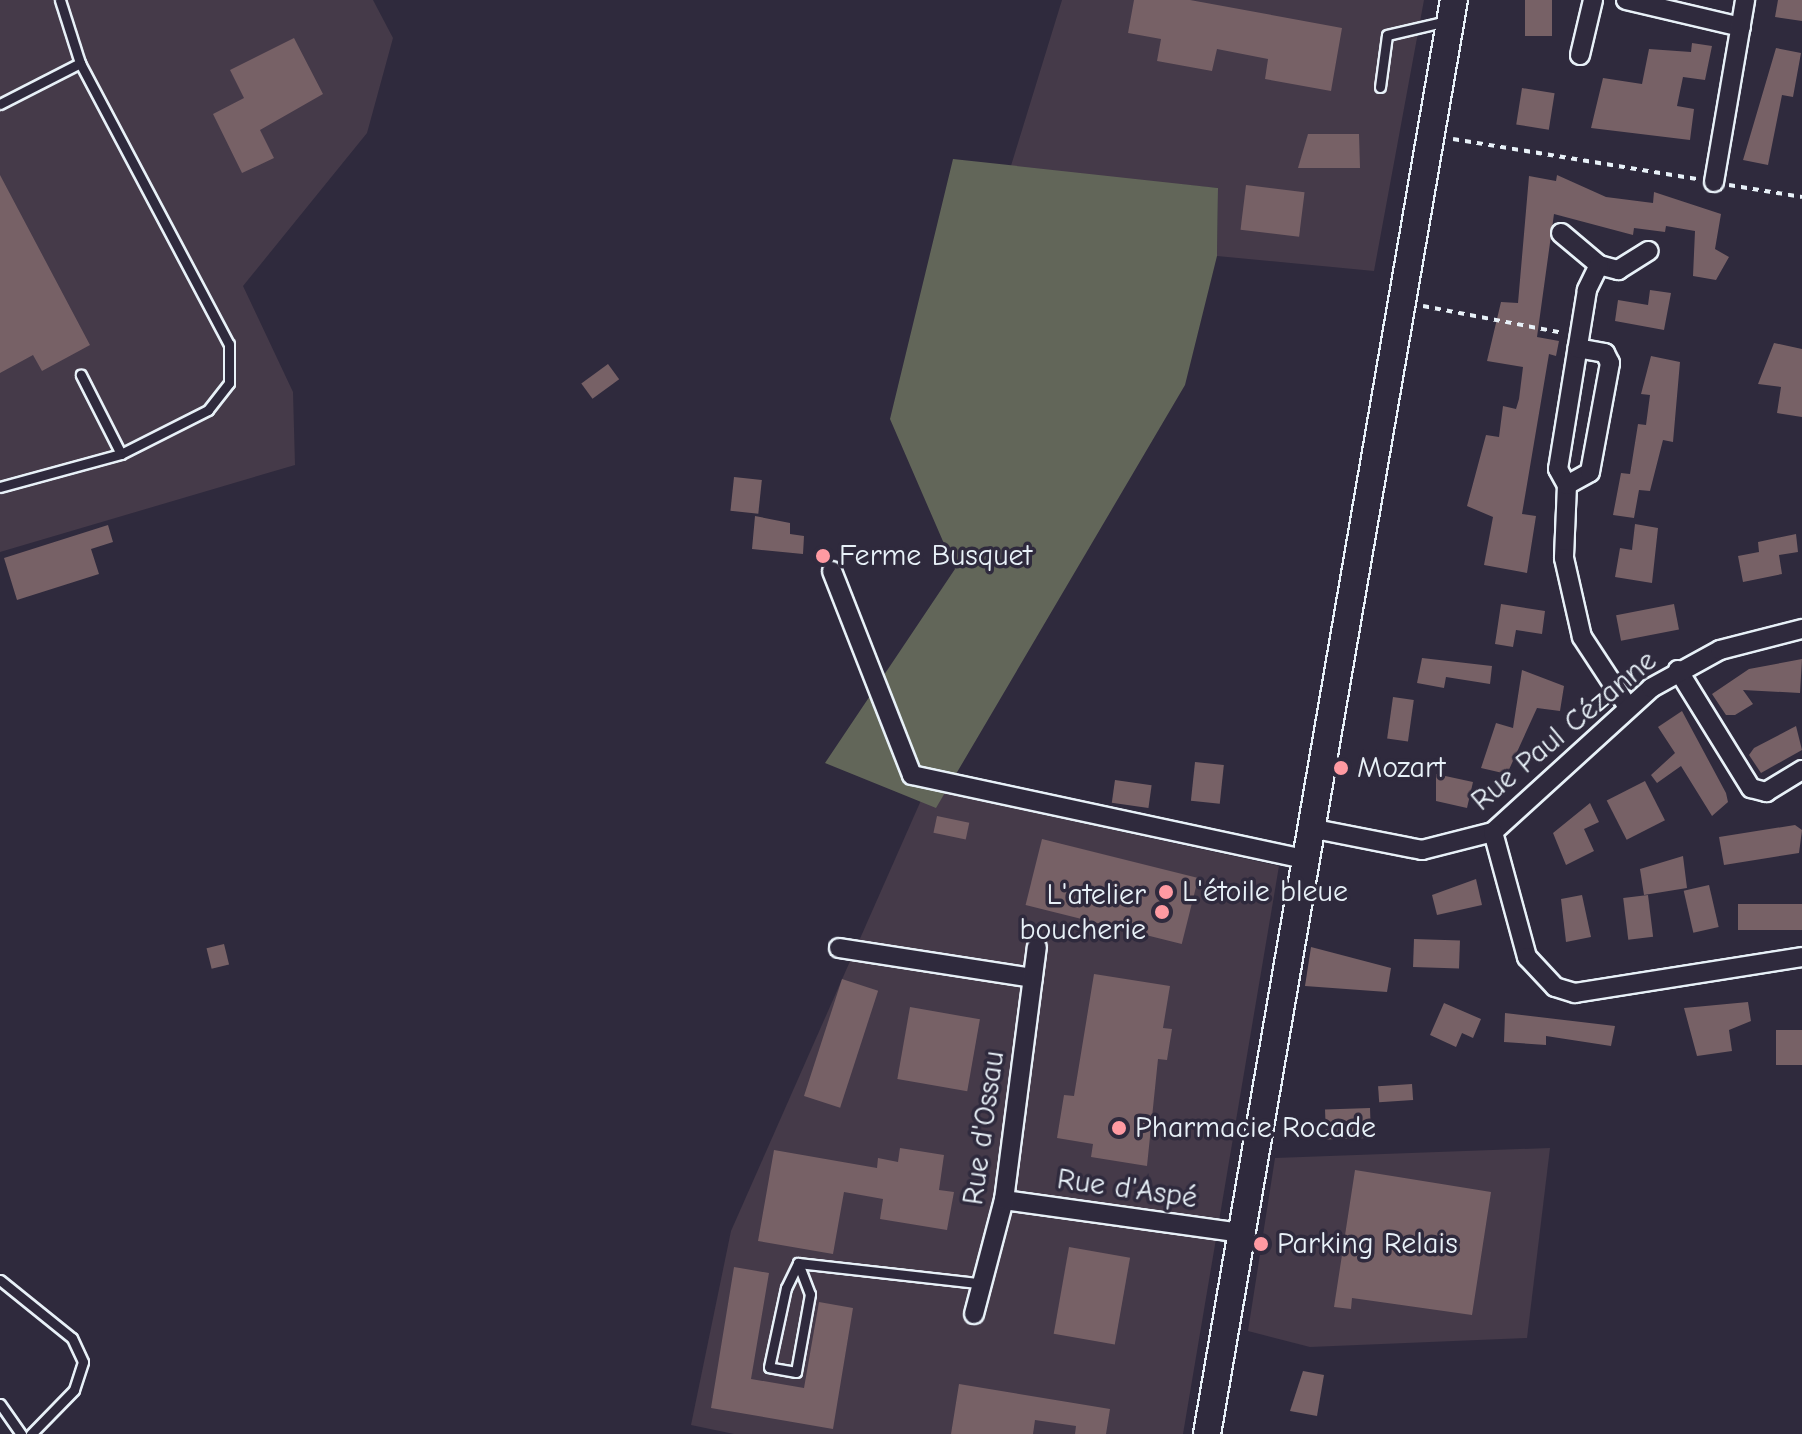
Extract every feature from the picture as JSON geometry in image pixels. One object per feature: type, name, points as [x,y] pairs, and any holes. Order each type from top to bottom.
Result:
[{"type":"main road","points":[[1207,1434],[1452,10]]},
{"type":"street","points":[[1580,55],[1593,0]]},
{"type":"street","points":[[1626,0],[1741,27]]},
{"type":"street","points":[[1714,182],[1745,0]]},
{"type":"street","points":[[1561,233],[1599,265],[1618,270],[1648,251]]},
{"type":"street","points":[[1599,265],[1578,342],[1558,469],[1567,485],[1570,593],[1582,637],[1628,707]]},
{"type":"street","points":[[1567,485],[1590,472],[1610,363],[1605,353],[1578,342]]},
{"type":"street","points":[[832,571],[912,775],[1305,859]]},
{"type":"street","name":"Rue Paul Cézanne","points":[[1310,828],[1422,850],[1493,832],[1628,707],[1678,670],[1768,634],[1802,629]]},
{"type":"street","points":[[1678,670],[1751,788],[1766,792],[1802,770]]},
{"type":"street","points":[[1493,832],[1527,957],[1555,987],[1575,993],[1802,957]]},
{"type":"street","name":"Rue d'Ossau","points":[[974,1314],[1004,1200],[1037,947]]},
{"type":"street","points":[[839,948],[1033,978]]},
{"type":"street","name":"Rue d'Aspé","points":[[1004,1200],[1241,1233]]},
{"type":"lane","points":[[0,487],[121,454],[208,410],[229,383],[229,344],[80,63],[60,0]]},
{"type":"lane","points":[[1380,87],[1387,35],[1452,10]]},
{"type":"lane","points":[[0,104],[80,63]]},
{"type":"lane","points":[[81,375],[121,454]]},
{"type":"lane","points":[[798,1263],[984,1284]]},
{"type":"lane","points":[[798,1263],[810,1294],[796,1372],[769,1367],[786,1288],[798,1263]]},
{"type":"lane","points":[[0,1280],[72,1338],[83,1362],[74,1390],[31,1434]]},
{"type":"lane","points":[[0,1404],[21,1434]]},
{"type":"path","points":[[1430,135],[1802,197]]},
{"type":"path","points":[[1401,301],[1578,342]]},
{"type":"shaded area","points":[[0,0],[373,0],[393,38],[367,133],[243,286],[293,392],[295,465],[0,552]]},
{"type":"shaded area","points":[[1062,0],[1424,0],[1374,271],[1217,256],[1218,188],[1010,169]]},
{"type":"shaded area","points":[[953,159],[1218,188],[1217,256],[1185,385],[936,808],[825,763],[955,569],[890,419]]},
{"type":"shaded area","points":[[926,789],[1279,866],[1183,1434],[734,1434],[691,1425],[731,1231]]},
{"type":"shaded area","points":[[1550,1148],[1527,1338],[1310,1347],[1248,1331],[1275,1158]]},
{"type":"building","points":[[1134,0],[1190,0],[1342,28],[1331,91],[1265,79],[1268,59],[1217,49],[1212,71],[1157,61],[1161,39],[1128,33]]},
{"type":"building","points":[[1525,0],[1552,0],[1552,36],[1525,36]]},
{"type":"building","points":[[1778,0],[1802,0],[1802,21],[1775,17]]},
{"type":"building","points":[[294,38],[323,94],[260,130],[274,158],[242,173],[213,114],[244,98],[230,70]]},
{"type":"building","points":[[1692,43],[1712,46],[1705,80],[1683,77],[1677,106],[1694,109],[1690,140],[1591,128],[1603,78],[1642,84],[1649,49],[1691,52]]},
{"type":"building","points":[[1776,48],[1801,53],[1793,97],[1782,95],[1768,165],[1743,160]]},
{"type":"building","points":[[1522,88],[1555,93],[1549,130],[1516,125]]},
{"type":"building","points":[[1308,134],[1359,134],[1360,168],[1298,168]]},
{"type":"building","points":[[0,175],[90,345],[42,371],[33,355],[0,373]]},
{"type":"building","points":[[1557,175],[1606,197],[1653,203],[1654,192],[1721,214],[1715,249],[1729,257],[1716,280],[1693,276],[1695,231],[1666,226],[1665,232],[1634,228],[1633,235],[1554,214],[1537,337],[1559,341],[1556,356],[1549,354],[1522,514],[1536,516],[1527,573],[1484,565],[1493,517],[1467,506],[1486,435],[1499,437],[1503,406],[1516,409],[1519,399],[1523,367],[1487,361],[1501,302],[1518,303],[1529,176],[1556,181]]},
{"type":"building","points":[[1246,185],[1305,192],[1299,237],[1241,230]]},
{"type":"building","points":[[1650,290],[1671,293],[1664,330],[1615,321],[1618,300],[1648,305]]},
{"type":"building","points":[[1774,343],[1802,349],[1802,417],[1777,413],[1781,387],[1758,384]]},
{"type":"building","points":[[1651,356],[1680,362],[1673,442],[1663,440],[1650,491],[1639,490],[1634,518],[1613,515],[1621,473],[1630,474],[1638,424],[1646,425],[1650,395],[1641,394]]},
{"type":"building","points":[[608,364],[619,379],[592,399],[581,383]]},
{"type":"building","points":[[734,477],[762,480],[758,514],[730,511]]},
{"type":"building","points":[[755,516],[790,523],[790,534],[804,536],[803,554],[752,549]]},
{"type":"building","points":[[1635,524],[1658,528],[1652,583],[1615,577],[1620,548],[1632,550]]},
{"type":"building","points":[[108,525],[113,542],[91,549],[99,574],[17,600],[4,558]]},
{"type":"building","points":[[1796,534],[1798,552],[1779,555],[1782,574],[1743,582],[1738,556],[1759,552],[1758,542]]},
{"type":"building","points":[[1501,604],[1545,611],[1542,634],[1516,630],[1513,647],[1495,644]]},
{"type":"building","points":[[1674,604],[1679,630],[1621,641],[1616,615]]},
{"type":"building","points":[[1422,658],[1492,666],[1490,684],[1446,677],[1444,688],[1417,683]]},
{"type":"building","points":[[1802,659],[1800,693],[1743,690],[1753,704],[1735,715],[1726,715],[1712,694],[1749,669]]},
{"type":"building","points":[[1522,670],[1564,686],[1560,711],[1537,708],[1507,774],[1481,768],[1496,723],[1513,728]]},
{"type":"building","points":[[1393,697],[1414,700],[1408,742],[1387,739]]},
{"type":"building","points":[[1682,711],[1726,793],[1728,802],[1712,816],[1681,766],[1657,783],[1651,775],[1675,753],[1658,727]]},
{"type":"building","points":[[1796,726],[1802,750],[1761,773],[1749,755],[1754,748]]},
{"type":"building","points":[[1195,762],[1224,765],[1220,804],[1191,801]]},
{"type":"building","points":[[1436,774],[1473,782],[1467,808],[1436,801]]},
{"type":"building","points":[[1115,780],[1152,785],[1148,808],[1112,803]]},
{"type":"building","points":[[1645,781],[1665,820],[1627,840],[1607,801]]},
{"type":"building","points":[[1590,803],[1599,822],[1584,829],[1594,851],[1566,865],[1553,833]]},
{"type":"building","points":[[937,816],[969,823],[966,839],[933,833]]},
{"type":"building","points":[[1795,825],[1802,830],[1799,853],[1724,865],[1719,837]]},
{"type":"building","points":[[1042,839],[1198,878],[1182,944],[1026,905]]},
{"type":"building","points":[[1683,856],[1687,888],[1644,895],[1640,869]]},
{"type":"building","points":[[1476,879],[1482,905],[1437,915],[1432,895]]},
{"type":"building","points":[[1709,885],[1719,927],[1693,933],[1684,891]]},
{"type":"building","points":[[1582,895],[1591,937],[1566,942],[1561,899]]},
{"type":"building","points":[[1648,895],[1653,937],[1628,940],[1623,898]]},
{"type":"building","points":[[1738,904],[1802,904],[1802,930],[1738,930]]},
{"type":"building","points":[[1414,939],[1460,941],[1459,969],[1413,967]]},
{"type":"building","points":[[224,944],[229,964],[212,969],[207,948]]},
{"type":"building","points":[[1311,947],[1391,968],[1387,992],[1305,986]]},
{"type":"building","points":[[1094,974],[1170,986],[1163,1028],[1172,1029],[1167,1060],[1158,1059],[1147,1166],[1091,1157],[1093,1144],[1057,1138],[1064,1095],[1074,1096]]},
{"type":"building","points":[[842,979],[878,991],[840,1108],[804,1096]]},
{"type":"building","points":[[1748,1002],[1751,1021],[1729,1030],[1732,1051],[1697,1056],[1684,1008]]},
{"type":"building","points":[[1444,1003],[1481,1019],[1473,1038],[1462,1033],[1456,1047],[1430,1035]]},
{"type":"building","points":[[910,1007],[980,1019],[967,1091],[897,1079]]},
{"type":"building","points":[[1505,1013],[1615,1026],[1611,1046],[1546,1036],[1546,1045],[1504,1042]]},
{"type":"building","points":[[1776,1030],[1802,1030],[1802,1065],[1776,1065]]},
{"type":"building","points":[[1412,1084],[1413,1100],[1379,1102],[1378,1086]]},
{"type":"building","points":[[1370,1108],[1371,1138],[1326,1140],[1325,1110]]},
{"type":"building","points":[[900,1148],[944,1155],[939,1190],[954,1192],[947,1230],[880,1219],[883,1199],[844,1192],[833,1254],[758,1241],[774,1150],[877,1168],[878,1158],[898,1162]]},
{"type":"building","points":[[1355,1170],[1491,1192],[1472,1315],[1352,1298],[1351,1309],[1334,1307]]},
{"type":"building","points":[[1069,1247],[1130,1258],[1115,1344],[1054,1334]]},
{"type":"building","points":[[734,1267],[769,1273],[751,1379],[804,1388],[819,1302],[853,1308],[833,1429],[711,1408]]},
{"type":"building","points":[[1303,1371],[1324,1375],[1317,1416],[1290,1411]]},
{"type":"building","points":[[959,1384],[1110,1409],[1106,1434],[1075,1434],[1076,1426],[1035,1420],[1033,1434],[951,1434]]},
{"type":"place","name":"Ferme Busquet","points":[[823,556]]},
{"type":"place","name":"Mozart","points":[[1341,768]]},
{"type":"place","name":"L'étoile bleue","points":[[1166,892]]},
{"type":"place","name":"L'atelier boucherie","points":[[1162,912]]},
{"type":"place","name":"Pharmacie Rocade","points":[[1119,1128]]},
{"type":"place","name":"Parking Relais","points":[[1261,1244]]}]
